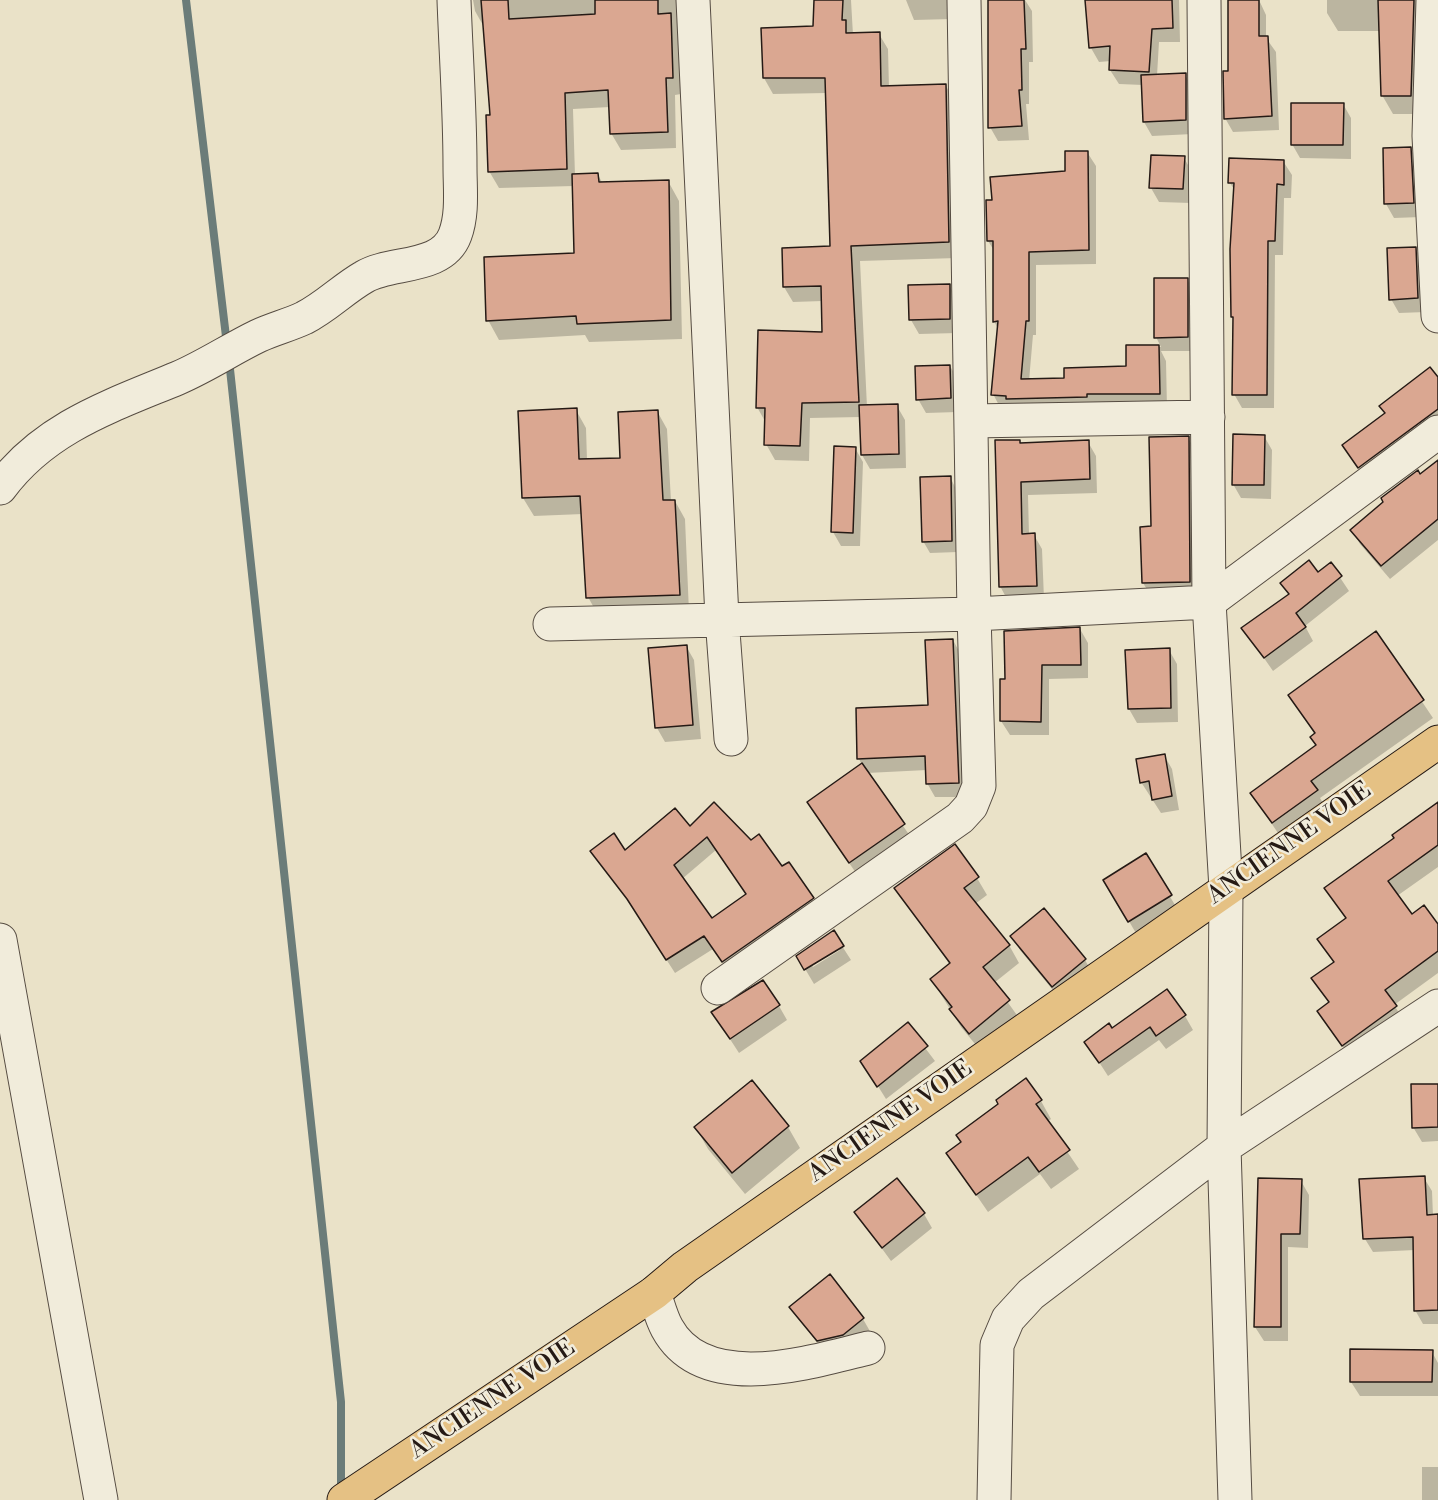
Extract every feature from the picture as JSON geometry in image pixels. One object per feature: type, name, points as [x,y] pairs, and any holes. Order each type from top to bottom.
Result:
[{"type":"main road","name":"ANCIENNE VOIE","points":[[344,1500],[654,1293],[684,1267],[1438,742]]},
{"type":"street","points":[[0,488],[44,441],[68,426],[102,408],[191,372],[260,335],[307,317],[363,277],[407,266],[434,256],[445,248],[455,237],[460,214],[460,116],[454,0]]},
{"type":"street","points":[[693,0],[722,618],[731,739]]},
{"type":"street","points":[[718,988],[960,818],[970,806],[981,776],[974,614],[964,0]]},
{"type":"street","points":[[1204,0],[1209,603],[1226,889],[1224,1147],[1235,1500]]},
{"type":"street","points":[[1433,0],[1429,136],[1438,316]]},
{"type":"street","points":[[970,421],[1208,417]]},
{"type":"street","points":[[550,624],[722,618],[974,614],[1209,603],[1438,432]]},
{"type":"street","points":[[0,940],[101,1500]]},
{"type":"street","points":[[994,1500],[997,1345],[1008,1319],[1031,1294],[1224,1147],[1438,1006]]},
{"type":"street","points":[[654,1293],[667,1328],[678,1341],[696,1356],[715,1364],[739,1369],[771,1369],[868,1348]]},
{"type":"building","points":[[481,0],[508,0],[509,19],[595,14],[595,0],[658,0],[658,14],[671,13],[673,78],[666,78],[668,132],[610,134],[608,90],[565,93],[567,169],[488,172],[486,115],[490,115]]},
{"type":"building","points":[[814,0],[843,0],[842,20],[846,20],[846,33],[880,32],[881,86],[946,84],[949,242],[851,246],[859,402],[802,403],[800,446],[764,445],[765,408],[756,408],[758,330],[822,332],[821,286],[783,287],[782,248],[830,246],[825,78],[763,78],[761,28],[813,26]]},
{"type":"building","points":[[988,0],[1024,0],[1026,49],[1021,49],[1022,90],[1019,90],[1022,126],[988,128]]},
{"type":"building","points":[[1085,0],[1172,0],[1173,28],[1152,29],[1149,72],[1109,70],[1110,46],[1089,48]]},
{"type":"building","points":[[1228,0],[1259,0],[1259,36],[1268,36],[1272,116],[1224,119],[1223,71],[1228,71]]},
{"type":"building","points":[[1378,0],[1414,0],[1411,96],[1381,96]]},
{"type":"building","points":[[1186,73],[1186,120],[1143,122],[1141,75]]},
{"type":"building","points":[[1291,103],[1344,103],[1343,145],[1291,145]]},
{"type":"building","points":[[1411,147],[1414,203],[1384,204],[1383,148]]},
{"type":"building","points":[[1065,151],[1088,151],[1089,250],[1029,252],[1029,321],[1026,321],[1021,379],[1064,378],[1064,368],[1126,366],[1126,345],[1159,345],[1160,394],[1087,394],[1087,397],[1006,399],[1006,396],[991,395],[998,321],[993,322],[993,241],[987,241],[986,200],[992,200],[990,177],[1065,171]]},
{"type":"building","points":[[1151,155],[1185,156],[1183,189],[1149,188]]},
{"type":"building","points":[[1229,158],[1284,160],[1284,185],[1277,184],[1275,241],[1268,241],[1267,395],[1232,395],[1233,317],[1231,317],[1230,249],[1234,183],[1228,183]]},
{"type":"building","points":[[598,173],[599,182],[669,180],[671,320],[577,324],[576,316],[486,321],[484,257],[574,253],[572,174]]},
{"type":"building","points":[[1416,247],[1418,298],[1389,300],[1387,248]]},
{"type":"building","points":[[1154,278],[1188,278],[1188,337],[1154,338]]},
{"type":"building","points":[[950,284],[950,319],[909,320],[908,285]]},
{"type":"building","points":[[950,365],[951,398],[916,400],[915,366]]},
{"type":"building","points":[[1430,367],[1438,377],[1438,409],[1358,468],[1342,445],[1385,413],[1379,406]]},
{"type":"building","points":[[898,404],[899,454],[861,455],[859,405]]},
{"type":"building","points":[[577,408],[579,459],[620,458],[618,412],[658,410],[663,500],[675,500],[680,595],[586,598],[580,496],[522,498],[518,411]]},
{"type":"building","points":[[1233,434],[1265,435],[1264,485],[1232,485]]},
{"type":"building","points":[[1189,436],[1190,582],[1142,583],[1140,527],[1151,526],[1149,437]]},
{"type":"building","points":[[995,440],[1020,440],[1020,443],[1089,440],[1090,479],[1021,482],[1022,534],[1035,533],[1037,586],[999,587]]},
{"type":"building","points":[[834,446],[856,447],[853,533],[831,532]]},
{"type":"building","points":[[1438,460],[1438,519],[1381,566],[1350,530],[1383,502],[1381,498],[1418,470],[1420,474]]},
{"type":"building","points":[[951,476],[952,541],[922,542],[920,477]]},
{"type":"building","points":[[1309,560],[1318,572],[1331,562],[1342,576],[1296,613],[1306,627],[1264,658],[1241,628],[1289,594],[1280,583]]},
{"type":"building","points":[[1080,627],[1081,665],[1042,665],[1041,722],[1000,721],[1000,679],[1005,679],[1004,631]]},
{"type":"building","points":[[1376,631],[1424,700],[1311,781],[1318,790],[1272,823],[1250,793],[1316,745],[1310,737],[1315,733],[1288,695]]},
{"type":"building","points":[[953,639],[959,783],[926,784],[925,756],[857,759],[856,708],[928,705],[925,640]]},
{"type":"building","points":[[687,645],[693,725],[655,728],[648,648]]},
{"type":"building","points":[[1170,648],[1171,708],[1128,709],[1125,650]]},
{"type":"building","points":[[1165,754],[1172,796],[1152,800],[1149,781],[1140,783],[1136,759]]},
{"type":"building","points":[[862,763],[905,824],[849,863],[807,802]]},
{"type":"building","points":[[714,802],[751,840],[759,834],[782,866],[789,862],[814,898],[722,962],[704,936],[666,960],[627,899],[590,851],[614,833],[625,850],[675,808],[690,826]],"holes":[[[707,837],[746,894],[712,918],[674,865]]]},
{"type":"building","points":[[1438,802],[1438,845],[1388,881],[1412,914],[1424,905],[1438,924],[1438,951],[1385,990],[1397,1006],[1342,1046],[1317,1011],[1329,1002],[1311,978],[1334,962],[1317,939],[1346,918],[1324,888],[1394,838],[1392,835]]},
{"type":"building","points":[[955,844],[979,877],[964,888],[1010,945],[983,967],[1010,1000],[969,1034],[949,1009],[952,1007],[930,979],[950,963],[894,888]]},
{"type":"building","points":[[1146,853],[1172,895],[1128,922],[1103,880]]},
{"type":"building","points":[[1044,908],[1086,959],[1052,987],[1010,936]]},
{"type":"building","points":[[834,930],[844,946],[804,970],[796,956]]},
{"type":"building","points":[[763,980],[780,1005],[730,1039],[711,1012]]},
{"type":"building","points":[[1167,989],[1186,1015],[1156,1036],[1150,1027],[1099,1063],[1084,1042],[1109,1023],[1112,1028]]},
{"type":"building","points":[[908,1022],[928,1046],[877,1087],[860,1061]]},
{"type":"building","points":[[1026,1078],[1042,1100],[1036,1104],[1070,1150],[1039,1172],[1028,1157],[976,1195],[946,1153],[961,1142],[956,1135],[998,1104],[996,1100]]},
{"type":"building","points":[[752,1080],[789,1126],[732,1173],[694,1127]]},
{"type":"building","points":[[1411,1084],[1438,1084],[1438,1127],[1412,1128]]},
{"type":"building","points":[[1425,1176],[1427,1215],[1438,1214],[1438,1310],[1414,1311],[1413,1237],[1363,1239],[1359,1179]]},
{"type":"building","points":[[897,1178],[925,1213],[882,1248],[854,1212]]},
{"type":"building","points":[[1258,1178],[1302,1179],[1300,1234],[1281,1234],[1281,1327],[1254,1327]]},
{"type":"building","points":[[830,1274],[864,1318],[843,1335],[817,1341],[789,1307]]},
{"type":"building","points":[[1350,1349],[1433,1350],[1432,1382],[1350,1382]]},
{"type":"waterway","points":[[186,0],[227,345]]},
{"type":"waterway","points":[[229,360],[341,1402],[341,1494]]}]
